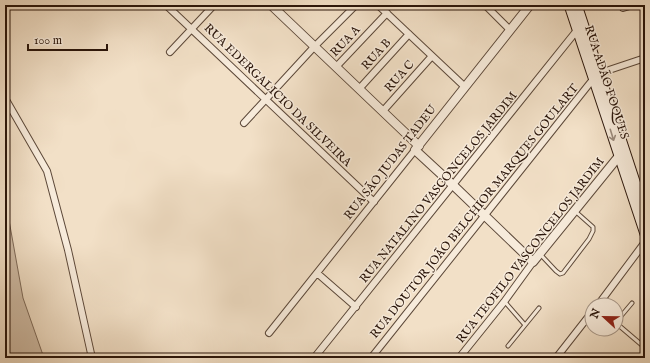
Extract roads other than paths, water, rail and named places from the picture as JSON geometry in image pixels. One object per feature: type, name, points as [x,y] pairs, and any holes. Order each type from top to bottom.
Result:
[{"type":"main road","name":"RUA ADÃO FOQUES","points":[[570,5],[645,212]]},
{"type":"main road","name":"RUA ADÃO FOQUES","points":[[577,5],[619,156],[645,234]]},
{"type":"street","name":"RUA EDERGALICIO DA SILVEIRA","points":[[166,5],[374,202]]},
{"type":"street","points":[[170,52],[214,5]]},
{"type":"street","points":[[271,5],[383,111],[454,186],[533,262]]},
{"type":"street","points":[[244,123],[314,47],[356,5]]},
{"type":"street","points":[[378,5],[465,87]]},
{"type":"street","points":[[485,5],[510,30]]},
{"type":"street","name":"RUA SÃO JUDAS TADEU","points":[[269,334],[530,5]]},
{"type":"street","points":[[623,8],[633,5]]},
{"type":"street","name":"RUA A","points":[[336,67],[387,13]]},
{"type":"street","name":"RUA NATALINO VASCONCELOS JARDIM","points":[[314,358],[454,186],[578,29]]},
{"type":"street","name":"RUA B","points":[[359,89],[409,34]]},
{"type":"street","name":"RUA C","points":[[383,111],[432,56]]},
{"type":"street","points":[[597,76],[645,58]]},
{"type":"street","name":"RUA DOUTOR JOÃO BELCHIOR MARQUES GOULART","points":[[371,358],[597,76]]},
{"type":"street","points":[[5,98],[47,171],[68,250],[92,358]]},
{"type":"street","name":"RUA TEOFILO VASCONCELOS JARDIM","points":[[459,358],[504,302],[533,262],[619,156]]},
{"type":"street","points":[[604,297],[645,242]]},
{"type":"street","points":[[317,273],[356,307]]},
{"type":"street","points":[[556,358],[584,322]]},
{"type":"lane","points":[[540,254],[556,271],[560,274],[563,272],[589,239],[593,231],[593,227],[575,211]]},
{"type":"lane","points":[[504,302],[525,324]]},
{"type":"lane","points":[[624,313],[632,303]]},
{"type":"lane","points":[[508,346],[539,308]]},
{"type":"lane","points":[[624,330],[643,346],[644,352],[639,358]]}]
